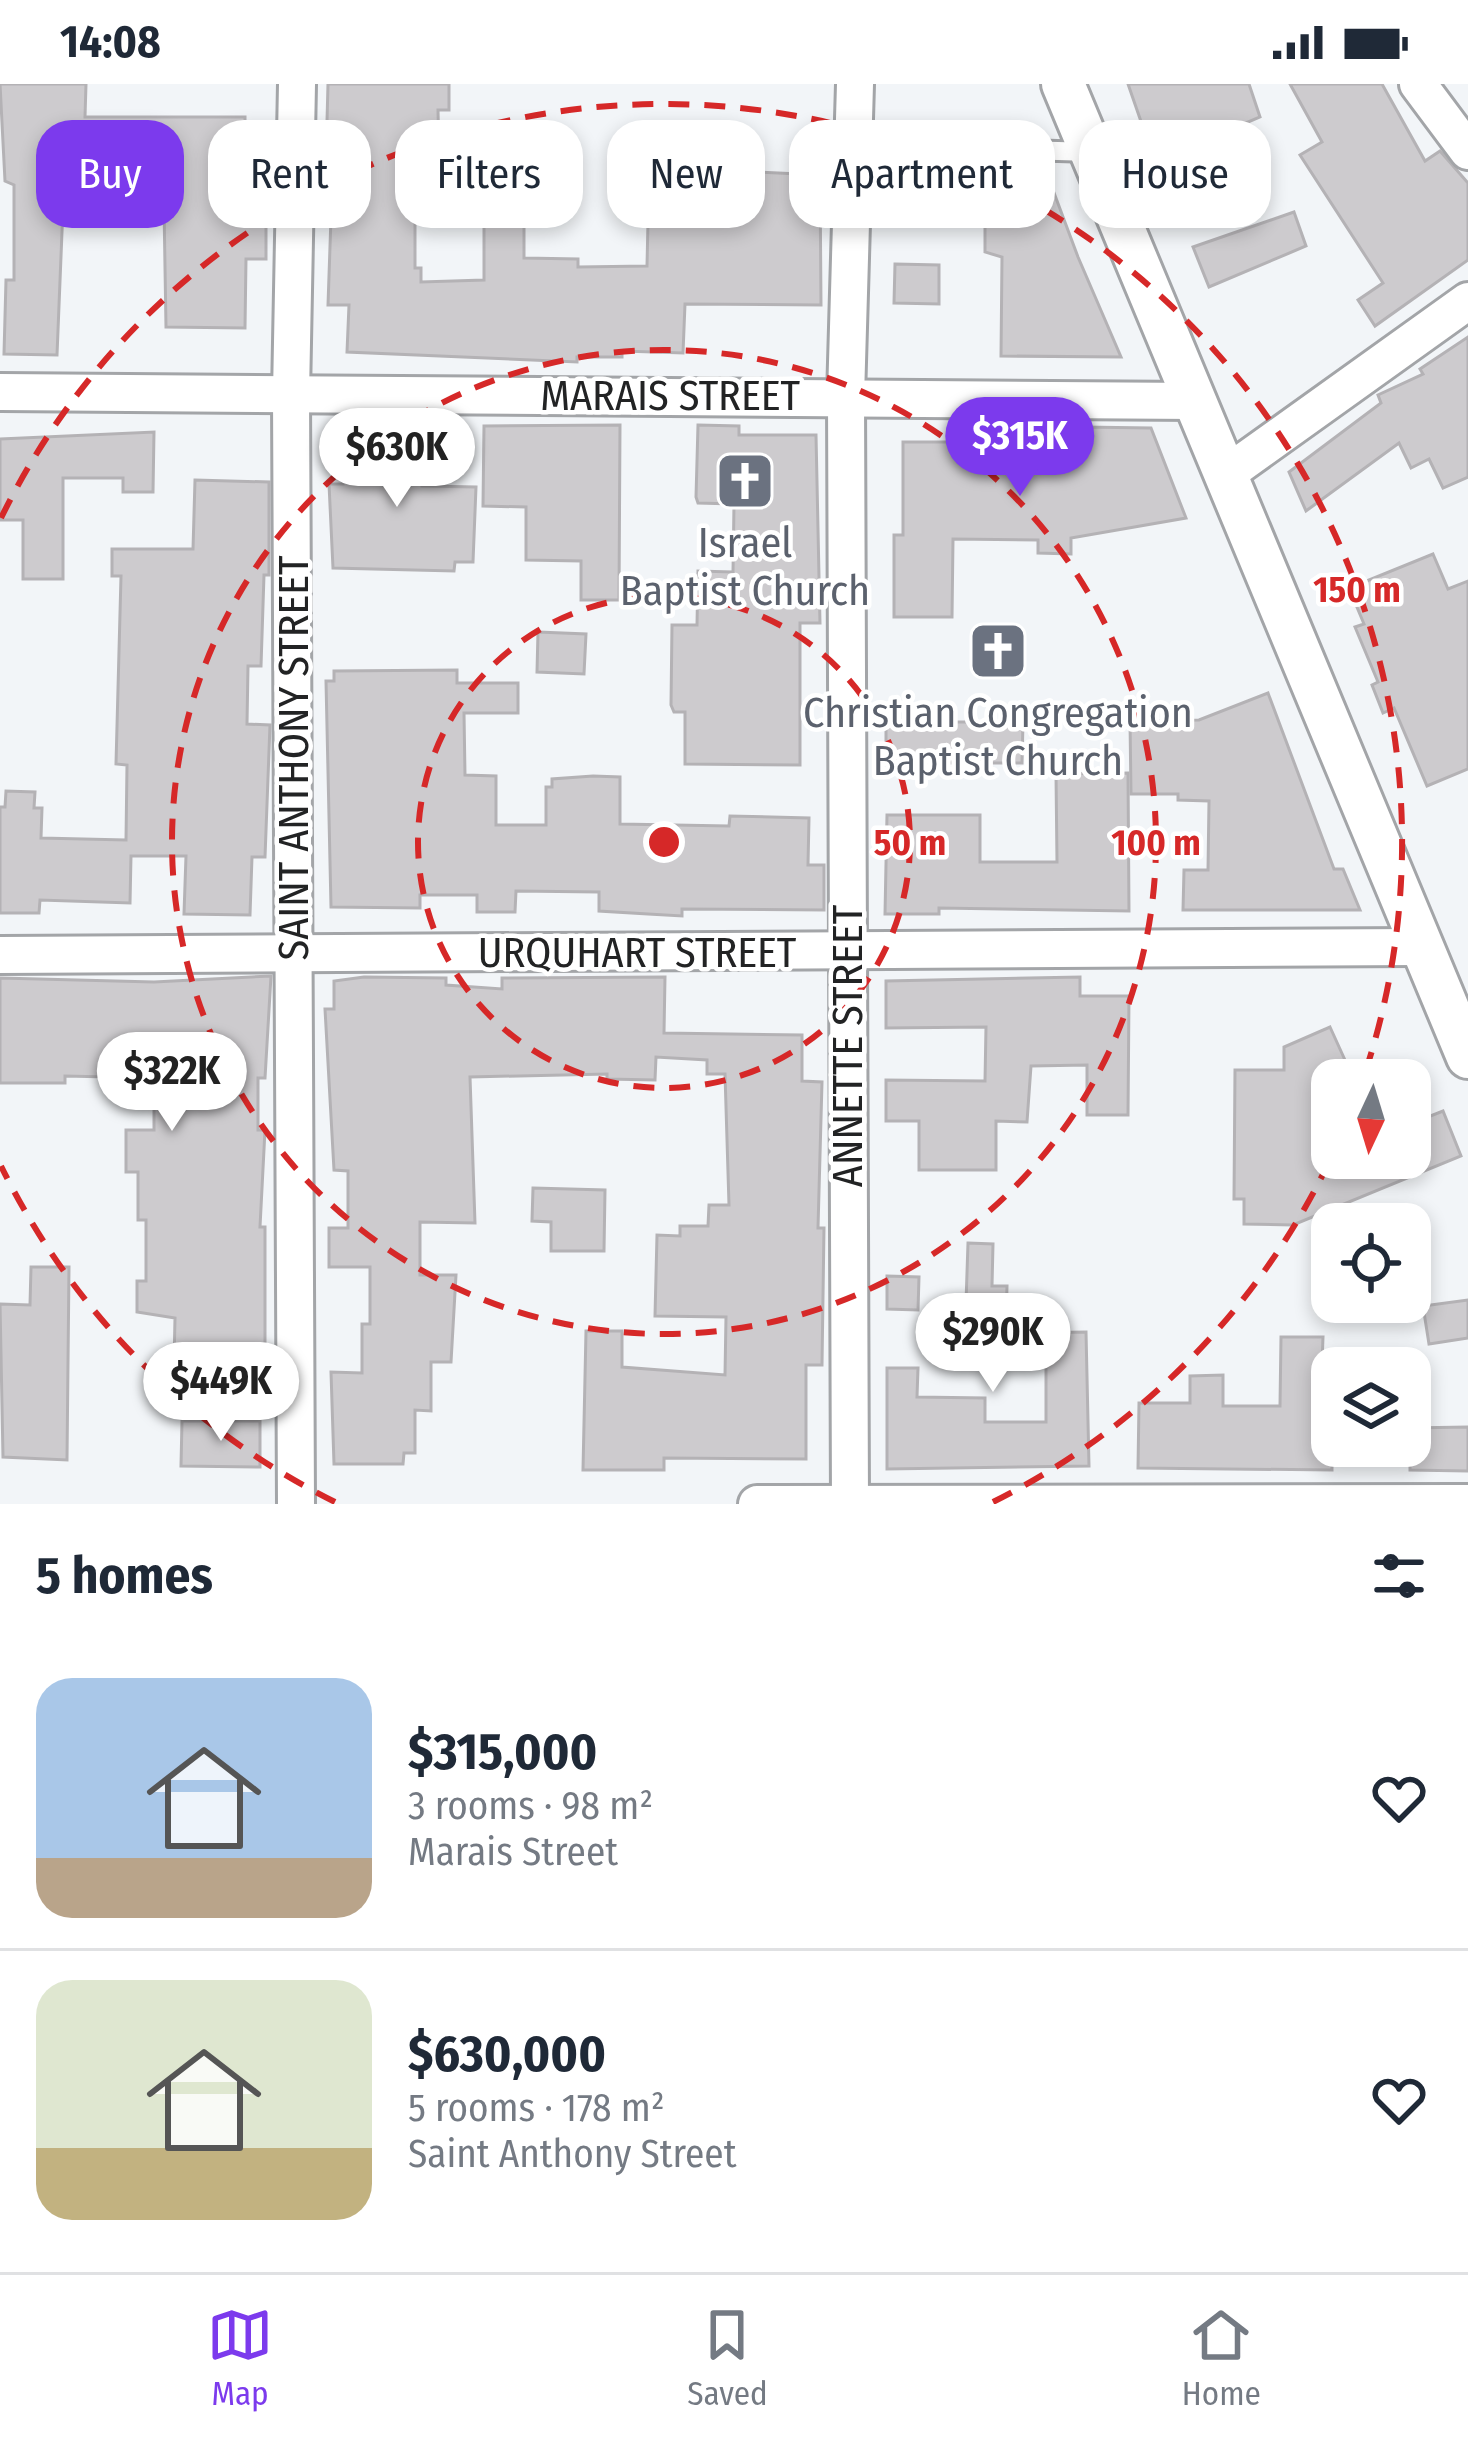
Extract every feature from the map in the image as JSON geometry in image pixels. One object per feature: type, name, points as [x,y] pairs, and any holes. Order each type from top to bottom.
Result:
[{"type":"street","name":"SAINT ANTHONY STREET","points":[[296,1504],[291,394],[297,84]]},
{"type":"street","name":"ANNETTE STREET","points":[[854,120],[855,84]]},
{"type":"street","points":[[1063,84],[1079,123]]},
{"type":"street","points":[[1418,84],[1468,151]]},
{"type":"street","name":"ANNETTE STREET","points":[[850,1503],[846,397],[851,228]]},
{"type":"street","points":[[1123,228],[1418,947],[1468,1057]]},
{"type":"street","points":[[1225,475],[1468,301]]},
{"type":"street","name":"MARAIS STREET","points":[[0,392],[1197,401]]},
{"type":"street","name":"URQUHART STREET","points":[[0,956],[1418,947]]},
{"type":"street","points":[[757,1504],[1468,1503]]},
{"type":"building","points":[[0,84],[86,84],[85,117],[245,117],[208,120],[208,228],[266,228],[266,259],[246,259],[245,328],[166,327],[164,228],[184,228],[184,120],[36,120],[36,228],[62,228],[57,355],[4,354],[6,280],[14,280],[14,185],[5,181]]},
{"type":"building","points":[[328,84],[449,84],[449,110],[438,110],[438,120],[395,120],[395,228],[415,228],[415,268],[421,268],[421,282],[484,280],[484,228],[524,228],[524,258],[578,259],[578,267],[647,266],[648,228],[765,228],[765,172],[789,174],[789,228],[820,228],[821,305],[685,304],[683,353],[622,351],[622,357],[577,357],[577,362],[347,352],[349,305],[328,305],[331,228],[371,228],[371,120],[327,120]]},
{"type":"building","points":[[1128,84],[1249,84],[1260,117],[1253,120],[1140,120]]},
{"type":"building","points":[[1290,84],[1382,84],[1425,161],[1440,151],[1468,183],[1468,260],[1375,326],[1358,300],[1383,283],[1300,155],[1322,142]]},
{"type":"building","points":[[1055,195],[1121,357],[1001,356],[1002,257],[985,252],[985,228],[1055,228]]},
{"type":"building","points":[[1294,212],[1306,246],[1209,287],[1193,247],[1248,228],[1271,228],[1271,220]]},
{"type":"building","points":[[895,264],[939,265],[939,304],[894,303]]},
{"type":"building","points":[[1468,337],[1468,477],[1443,488],[1429,459],[1411,468],[1399,443],[1306,511],[1289,472],[1381,403],[1378,395],[1423,374],[1420,369]]},
{"type":"building","points":[[981,424],[1028,424],[1028,437],[1083,437],[1083,427],[1151,428],[1186,518],[1071,538],[1071,554],[1038,553],[1038,540],[953,539],[952,617],[894,617],[894,535],[903,535],[903,442],[981,442]]},
{"type":"building","points":[[620,425],[619,600],[581,600],[581,561],[526,560],[526,507],[483,506],[484,426]]},
{"type":"building","points":[[698,425],[739,426],[739,435],[816,435],[820,623],[800,623],[800,765],[685,764],[685,712],[674,712],[671,705],[672,625],[697,625],[698,571],[733,572],[734,504],[698,503],[696,497]]},
{"type":"building","points":[[154,432],[153,492],[123,492],[123,478],[63,478],[63,579],[23,579],[23,520],[0,520],[0,439]]},
{"type":"building","points":[[421,434],[422,486],[476,487],[473,562],[455,562],[454,571],[333,568],[329,484],[343,484],[343,435]]},
{"type":"building","points":[[195,480],[269,482],[269,575],[264,575],[261,666],[248,666],[247,724],[270,725],[265,857],[252,857],[250,915],[184,914],[186,856],[131,856],[130,903],[40,900],[39,913],[0,913],[0,807],[5,807],[6,791],[35,792],[34,808],[42,808],[41,838],[126,840],[127,765],[116,764],[121,576],[112,576],[112,549],[193,549]]},
{"type":"building","points":[[1433,554],[1448,589],[1468,581],[1468,769],[1427,786],[1394,708],[1383,713],[1372,685],[1378,682],[1355,627],[1364,624],[1349,588]]},
{"type":"building","points":[[538,632],[586,634],[584,674],[537,672]]},
{"type":"building","points":[[457,670],[457,683],[518,683],[518,713],[464,713],[465,775],[496,776],[496,825],[546,825],[546,787],[552,787],[552,779],[593,776],[620,777],[620,824],[729,826],[730,816],[809,818],[808,865],[824,865],[824,910],[682,909],[682,916],[599,911],[599,892],[516,891],[515,912],[477,912],[477,895],[420,895],[420,908],[331,907],[326,681],[334,681],[334,671]]},
{"type":"building","points":[[1268,693],[1334,869],[1343,869],[1360,910],[1183,910],[1184,870],[1208,870],[1209,801],[1178,800],[1178,794],[1131,794],[1130,721],[1199,720]]},
{"type":"building","points":[[886,722],[1023,722],[1022,763],[886,763]]},
{"type":"building","points":[[1128,773],[1129,911],[939,908],[939,914],[885,914],[887,815],[980,815],[980,862],[1057,862],[1056,774]]},
{"type":"building","points":[[271,976],[265,1078],[258,1078],[258,1130],[265,1130],[260,1227],[265,1227],[265,1364],[174,1364],[175,1318],[137,1312],[137,1281],[146,1281],[146,1220],[138,1220],[138,1172],[126,1172],[126,1130],[154,1130],[154,1078],[65,1076],[65,1083],[0,1083],[0,978],[154,982]]},
{"type":"building","points":[[665,977],[664,1033],[802,1035],[802,1081],[822,1082],[818,1228],[824,1228],[822,1365],[806,1365],[806,1459],[664,1458],[664,1470],[583,1470],[586,1331],[622,1331],[622,1367],[725,1375],[726,1317],[655,1316],[657,1235],[680,1236],[680,1226],[708,1226],[709,1205],[729,1205],[725,1074],[707,1074],[707,1060],[656,1057],[655,1080],[607,1079],[607,1074],[470,1077],[475,1223],[420,1222],[420,1275],[456,1275],[451,1362],[431,1362],[431,1411],[415,1410],[415,1453],[404,1453],[403,1464],[334,1464],[331,1372],[362,1373],[362,1324],[370,1324],[370,1267],[329,1267],[329,1228],[348,1228],[348,1171],[334,1170],[325,1009],[334,1009],[334,981],[446,978],[446,985],[502,989],[502,978]]},
{"type":"building","points":[[1080,977],[1080,996],[1129,996],[1128,1115],[1087,1115],[1087,1065],[1031,1066],[1027,1122],[996,1121],[996,1170],[919,1170],[919,1121],[886,1121],[886,1080],[985,1081],[986,1027],[886,1028],[886,981]]},
{"type":"building","points":[[1330,1027],[1344,1059],[1311,1059],[1311,1179],[1405,1179],[1347,1203],[1311,1203],[1311,1218],[1293,1225],[1244,1224],[1244,1199],[1234,1199],[1235,1070],[1284,1070],[1284,1047]]},
{"type":"building","points":[[1443,1111],[1461,1156],[1431,1168],[1431,1116]]},
{"type":"building","points":[[533,1188],[605,1190],[604,1251],[551,1251],[551,1222],[532,1221]]},
{"type":"building","points":[[968,1243],[993,1244],[992,1286],[1007,1286],[1006,1326],[1014,1326],[1014,1333],[1086,1332],[1089,1466],[887,1469],[887,1368],[918,1368],[917,1397],[985,1398],[985,1422],[1046,1422],[1046,1363],[964,1362]]},
{"type":"building","points":[[31,1267],[69,1267],[67,1460],[3,1457],[0,1304],[30,1305]]},
{"type":"building","points":[[887,1276],[919,1277],[918,1310],[887,1309]]},
{"type":"building","points":[[1468,1300],[1468,1338],[1429,1344],[1426,1323],[1431,1323],[1431,1305]]},
{"type":"building","points":[[1281,1337],[1323,1337],[1323,1347],[1311,1347],[1311,1467],[1332,1470],[1138,1468],[1139,1403],[1190,1403],[1190,1376],[1223,1375],[1223,1406],[1280,1406]]},
{"type":"building","points":[[182,1421],[260,1421],[260,1467],[181,1466]]},
{"type":"building","points":[[1468,1427],[1468,1471],[1410,1470],[1431,1467],[1431,1428]]},
{"type":"place","name":"Israel Baptist Church","points":[[745,481]]},
{"type":"place","name":"Christian Congregation Baptist Church","points":[[998,651]]}]
